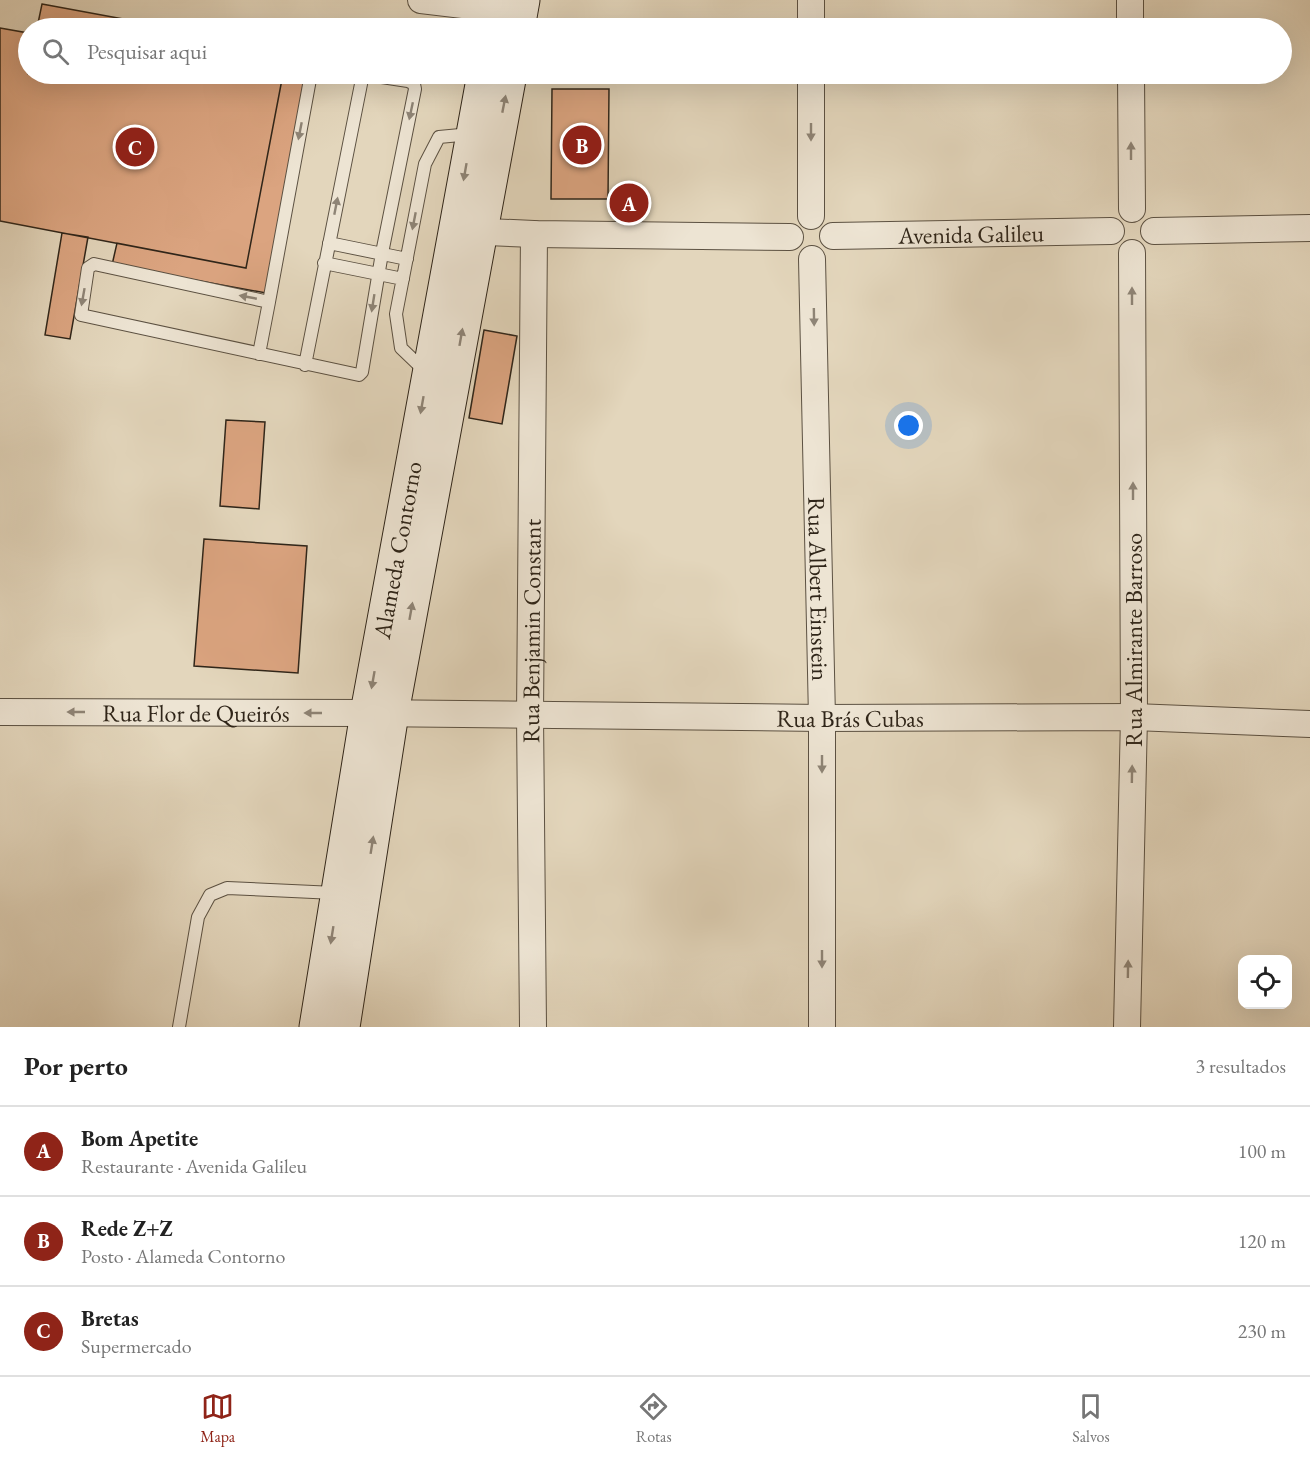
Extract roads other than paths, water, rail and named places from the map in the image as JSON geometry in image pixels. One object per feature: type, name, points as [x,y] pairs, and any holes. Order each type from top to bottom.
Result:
[{"type":"main road","name":"Alameda Contorno","points":[[380,713],[467,231],[472,134],[482,84]]},
{"type":"main road","name":"Alameda Contorno","points":[[343,1027],[351,895],[380,713],[428,374],[507,84]]},
{"type":"main road","name":"Alameda Contorno","points":[[316,1027],[351,895]]},
{"type":"street","points":[[421,0],[508,13]]},
{"type":"street","points":[[811,0],[811,18]]},
{"type":"street","points":[[1130,0],[1130,18]]},
{"type":"street","points":[[811,84],[811,216]]},
{"type":"street","points":[[1131,84],[1132,209]]},
{"type":"street","points":[[1132,209],[1143,212],[1151,220],[1154,231],[1151,242],[1143,250],[1132,253],[1117,246],[1112,239],[1111,231],[1113,220],[1121,212],[1132,209]]},
{"type":"street","points":[[811,216],[826,221],[833,237],[827,252],[813,259],[801,256],[793,248],[790,237],[796,222],[811,216]]},
{"type":"street","points":[[1154,231],[1310,228]]},
{"type":"street","points":[[467,231],[790,237]]},
{"type":"street","name":"Avenida Galileu","points":[[833,237],[1111,231]]},
{"type":"street","name":"Rua Benjamin Constant","points":[[533,1027],[530,715],[534,234]]},
{"type":"street","name":"Rua Almirante Barroso","points":[[1127,1027],[1134,717],[1132,253]]},
{"type":"street","name":"Rua Albert Einstein","points":[[813,259],[822,718],[822,1027]]},
{"type":"street","name":"Rua Flor de Queirós","points":[[0,712],[380,713]]},
{"type":"street","name":"Rua Brás Cubas","points":[[380,713],[822,718],[1134,717],[1310,724]]},
{"type":"lane","points":[[259,354],[309,84]]},
{"type":"lane","points":[[305,365],[361,84]]},
{"type":"lane","points":[[269,302],[94,264],[88,268],[81,315],[359,375],[362,372],[378,273],[415,89],[414,84]]},
{"type":"lane","points":[[428,374],[401,348],[396,314],[425,164],[439,137],[472,134]]},
{"type":"lane","points":[[329,243],[407,259]]},
{"type":"lane","points":[[324,263],[403,279]]},
{"type":"lane","points":[[179,1027],[198,917],[210,895],[226,888],[351,895]]},
{"type":"place","name":"Rede Z+Z","points":[[582,145]]},
{"type":"place","name":"Bretas","points":[[135,147]]},
{"type":"place","name":"Bom Apetite","points":[[629,203]]}]
